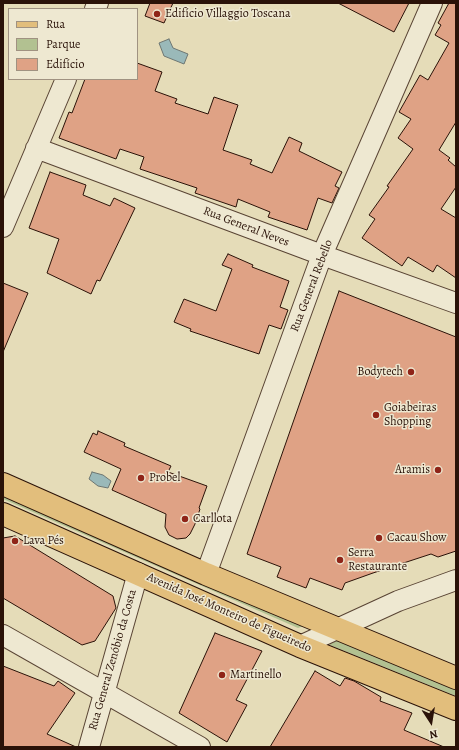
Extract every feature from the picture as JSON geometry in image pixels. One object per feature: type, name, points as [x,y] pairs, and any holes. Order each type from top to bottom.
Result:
[{"type":"main road","points":[[3,484],[206,574],[456,678]]},
{"type":"main road","name":"Avenida José Monteiro de Figueiredo","points":[[3,514],[300,646],[456,709]]},
{"type":"street","name":"Rua General Rebello","points":[[206,574],[322,255],[432,3]]},
{"type":"street","points":[[3,227],[66,80]]},
{"type":"street","name":"Rua General Neves","points":[[36,148],[322,255],[456,303]]},
{"type":"street","name":"Rua General Zenóbio da Costa","points":[[89,747],[138,573]]},
{"type":"street","points":[[300,646],[336,628],[398,601],[456,580]]},
{"type":"street","points":[[3,635],[200,747]]},
{"type":"green space","points":[[3,492],[304,626],[298,628],[3,499]]},
{"type":"green space","points":[[331,637],[456,688],[456,696],[330,645]]},
{"type":"water","points":[[169,39],[173,48],[188,54],[184,64],[164,56],[159,43]]},
{"type":"water","points":[[92,472],[103,475],[111,481],[108,488],[98,486],[89,479]]},
{"type":"building","name":"Edifício Villaggio Toscana","points":[[150,3],[173,3],[164,23],[145,16]]},
{"type":"building","points":[[338,3],[409,3],[394,32]]},
{"type":"building","points":[[449,3],[456,3],[456,122],[439,150],[450,158],[448,160],[456,167],[456,187],[441,209],[456,218],[456,278],[437,265],[433,272],[408,257],[402,266],[362,238],[375,219],[369,215],[413,149],[398,138],[411,119],[399,112],[420,75],[428,80],[449,43],[435,35],[441,25],[438,23]]},
{"type":"building","points":[[138,63],[162,72],[155,91],[177,99],[175,103],[208,114],[214,97],[238,105],[223,150],[252,160],[250,164],[272,173],[289,137],[302,143],[299,151],[342,172],[335,186],[339,188],[332,203],[318,198],[307,230],[268,217],[270,212],[238,199],[236,207],[195,193],[197,188],[140,169],[144,157],[120,149],[116,159],[59,138],[69,112],[72,113],[85,80],[138,80]]},
{"type":"building","points":[[50,172],[86,185],[83,195],[110,206],[114,198],[135,208],[100,281],[97,280],[91,294],[47,273],[59,239],[29,228]]},
{"type":"building","points":[[228,254],[253,265],[252,267],[289,281],[280,307],[288,310],[281,329],[269,325],[259,354],[190,331],[191,329],[174,322],[184,299],[216,311],[232,269],[222,265]]},
{"type":"building","points":[[3,283],[28,293],[3,352]]},
{"type":"building","name":"Goiabeiras Shopping","points":[[339,291],[456,337],[456,551],[438,557],[431,554],[373,573],[345,583],[342,590],[310,578],[306,588],[277,577],[281,567],[247,554]]},
{"type":"building","points":[[98,431],[125,443],[124,446],[171,466],[168,472],[207,486],[195,524],[190,534],[186,538],[177,539],[169,535],[165,527],[166,514],[112,490],[121,469],[84,452],[93,433],[97,435]]},
{"type":"building","points":[[15,536],[113,596],[116,608],[95,641],[82,645],[3,598],[3,538]]},
{"type":"building","name":"Martinello","points":[[215,633],[262,651],[236,700],[247,705],[227,742],[179,713]]},
{"type":"building","points":[[3,666],[54,686],[58,681],[75,693],[47,734],[76,747],[3,747]]},
{"type":"building","points":[[315,671],[340,686],[345,678],[354,681],[381,697],[380,701],[412,713],[404,730],[444,747],[270,747]]},
{"type":"place","name":"Edifício Villaggio Toscana","points":[[157,14]]},
{"type":"place","name":"Bodytech","points":[[411,372]]},
{"type":"place","name":"Goiabeiras Shopping","points":[[376,415]]},
{"type":"place","name":"Aramis","points":[[438,470]]},
{"type":"place","name":"Probel","points":[[141,478]]},
{"type":"place","name":"Carllota","points":[[185,519]]},
{"type":"place","name":"Cacau Show","points":[[379,538]]},
{"type":"place","name":"Lava Pés","points":[[15,541]]},
{"type":"place","name":"Serra Restaurante","points":[[340,560]]},
{"type":"place","name":"Martinello","points":[[222,675]]}]
